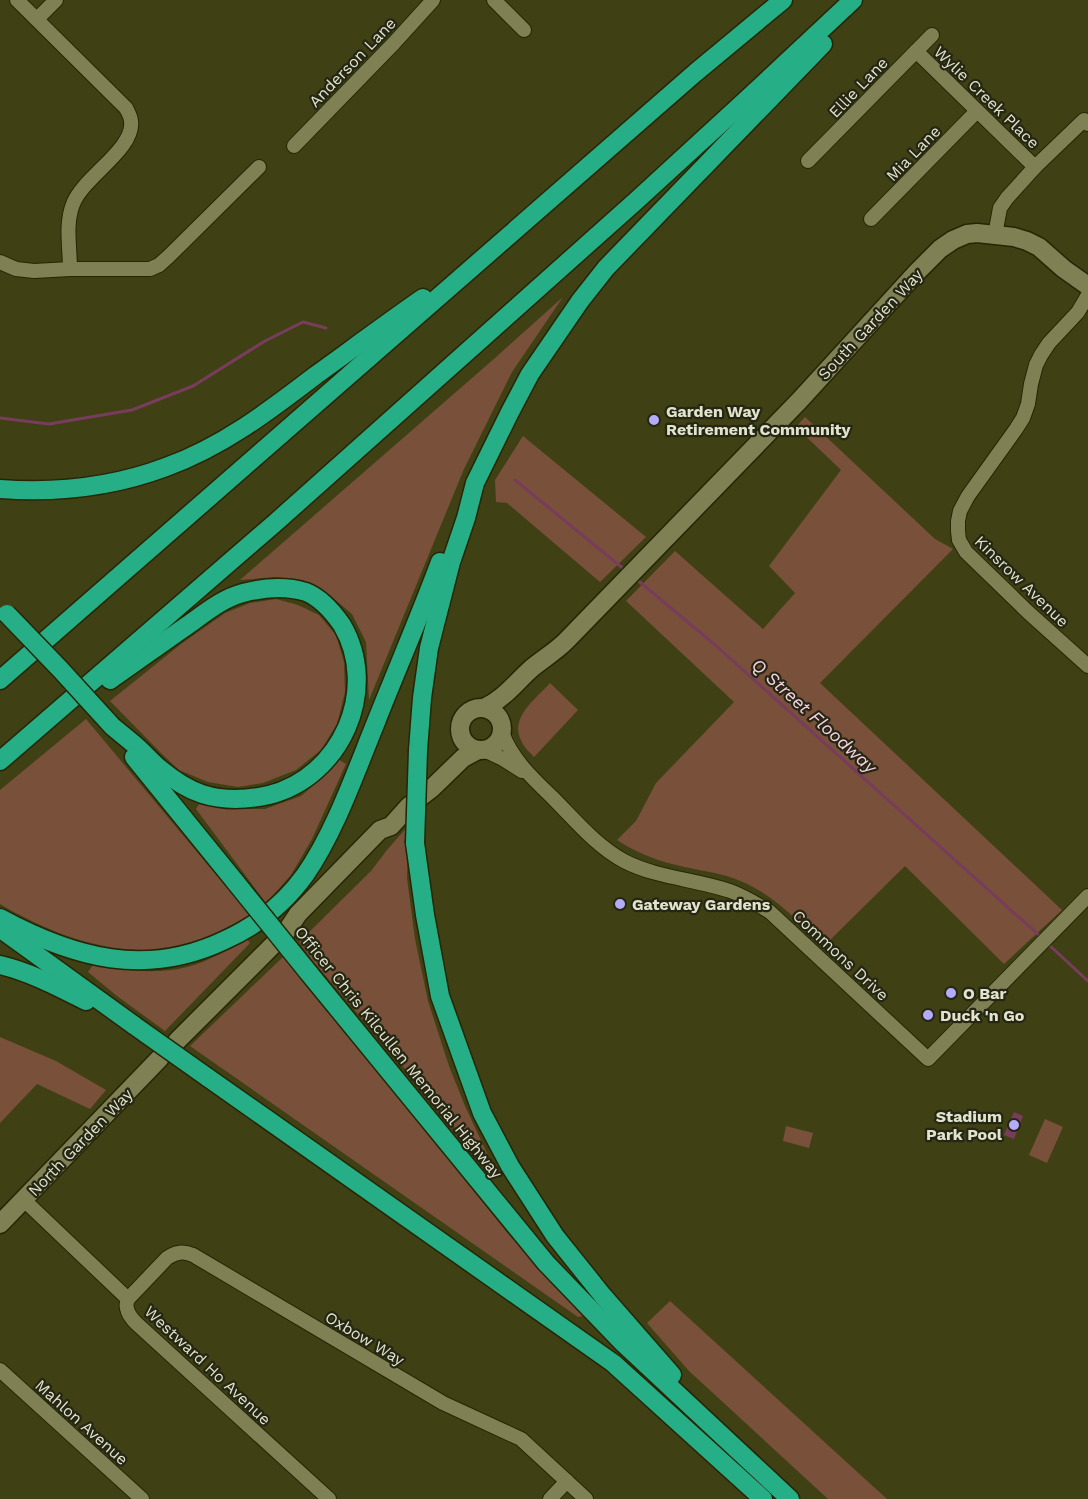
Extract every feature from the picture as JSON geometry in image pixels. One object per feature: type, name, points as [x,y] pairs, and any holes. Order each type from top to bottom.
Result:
[{"type":"highway","points":[[0,680],[695,73],[783,0]]},
{"type":"highway","points":[[0,761],[275,523],[637,200],[853,0]]},
{"type":"highway","points":[[0,918],[40,938],[78,952],[113,959],[156,960],[187,955],[214,946],[250,928],[292,891],[304,877],[330,830],[460,514],[530,374],[580,301],[606,268],[852,14],[860,0]]},
{"type":"highway","points":[[0,489],[64,490],[113,483],[164,468],[193,456],[257,419],[372,334],[496,247]]},
{"type":"highway","points":[[475,483],[451,562],[429,648],[418,750],[415,843],[424,915],[440,996],[482,1113],[510,1167],[555,1236],[603,1296],[738,1450]]},
{"type":"highway","points":[[32,734],[219,604],[240,593],[265,589],[294,589],[308,593],[325,604],[349,638],[357,681],[349,722],[331,756],[318,769],[293,787],[272,794],[234,800],[201,794],[160,769],[112,726]]},
{"type":"highway","name":"Officer Chris Kilcullen Memorial Highway","points":[[2,611],[54,662],[112,726],[131,754],[546,1263],[623,1343],[790,1499]]},
{"type":"highway","points":[[0,928],[613,1363],[763,1499]]},
{"type":"highway","points":[[0,965],[60,987],[135,1026]]},
{"type":"street","points":[[17,0],[126,108],[132,122],[129,136],[122,148],[82,188],[73,202],[68,220],[70,269]]},
{"type":"street","points":[[37,20],[56,0]]},
{"type":"street","name":"Anderson Lane","points":[[294,146],[394,44],[433,0]]},
{"type":"street","points":[[494,0],[524,30]]},
{"type":"street","name":"Ellie Lane","points":[[808,162],[932,35]]},
{"type":"street","name":"Wylie Creek Place","points":[[916,51],[1035,167]]},
{"type":"street","name":"Mia Lane","points":[[872,219],[977,111]]},
{"type":"street","points":[[995,235],[1000,208],[1007,198],[1035,167],[1084,120],[1088,124]]},
{"type":"street","points":[[0,262],[16,269],[34,271],[150,269],[159,265],[259,167]]},
{"type":"street","name":"South Garden Way","points":[[391,826],[380,830],[298,914],[286,932],[313,912],[387,836],[391,826],[409,806],[431,789],[463,758],[496,744],[504,716],[559,648],[799,401],[940,249],[967,234],[1014,237],[1039,247],[1088,286]]},
{"type":"street","name":"Kinsrow Avenue","points":[[1088,295],[1078,312],[1048,343],[1041,355],[1033,374],[1023,418],[968,496],[960,511],[958,522],[959,540],[966,552],[1088,666]]},
{"type":"street","name":"South Garden Way","points":[[460,732],[465,714],[501,699],[533,668],[559,648]]},
{"type":"street","points":[[484,708],[495,714],[502,728]]},
{"type":"street","name":"Commons Drive","points":[[502,728],[511,751],[531,777],[602,846],[625,862],[666,876],[731,892],[770,912],[928,1059],[1088,896]]},
{"type":"street","points":[[460,732],[466,744],[471,748],[481,750]]},
{"type":"street","points":[[409,806],[453,750],[460,732]]},
{"type":"street","name":"Commons Drive","points":[[481,750],[503,759],[531,777]]},
{"type":"street","points":[[177,1041],[275,943]]},
{"type":"street","name":"North Garden Way","points":[[0,1224],[160,1058]]},
{"type":"street","name":"Westward Ho Avenue","points":[[24,1200],[128,1299],[126,1303],[128,1311],[136,1323],[329,1499]]},
{"type":"street","name":"Oxbow Way","points":[[128,1299],[167,1258],[182,1252],[194,1255],[442,1403],[521,1439],[586,1499]]},
{"type":"street","name":"Mahlon Avenue","points":[[0,1370],[142,1499]]},
{"type":"street","points":[[550,1499],[567,1481]]},
{"type":"shaded area","points":[[563,297],[512,372],[464,469],[369,700],[366,642],[352,614],[327,593],[302,580],[275,577],[240,580]]},
{"type":"shaded area","points":[[805,417],[935,539],[953,549],[820,683],[1062,910],[1004,964],[905,866],[824,946],[780,905],[755,888],[727,876],[657,860],[617,840],[636,821],[656,783],[734,702],[626,601],[675,551],[763,629],[795,593],[769,566],[841,470],[796,427]]},
{"type":"shaded area","points":[[523,436],[646,537],[600,582],[507,503],[496,502],[495,480]]},
{"type":"shaded area","points":[[276,599],[298,605],[319,615],[336,635],[344,662],[345,692],[337,724],[321,750],[296,770],[263,783],[238,787],[208,782],[179,770],[110,701],[181,644],[225,613],[250,603]]},
{"type":"shaded area","points":[[550,683],[578,710],[534,757],[523,744],[518,725],[531,702]]},
{"type":"shaded area","points":[[86,719],[251,915],[193,943],[160,949],[136,950],[112,947],[65,935],[0,904],[0,790]]},
{"type":"shaded area","points":[[338,759],[346,764],[312,839],[291,875],[266,903],[196,809],[199,804],[231,809],[265,809],[301,796],[323,777]]},
{"type":"shaded area","points":[[408,826],[407,878],[415,939],[428,1001],[449,1066],[499,1179],[299,942],[371,871]]},
{"type":"shaded area","points":[[247,939],[250,943],[165,1031],[88,972],[93,965],[152,971],[187,967],[210,959]]},
{"type":"shaded area","points":[[284,956],[509,1235],[583,1316],[578,1317],[190,1046]]},
{"type":"shaded area","points":[[0,1037],[56,1061],[106,1090],[90,1109],[37,1084],[0,1123]]},
{"type":"shaded area","name":"Stadium Park Pool","points":[[1014,1112],[1023,1116],[1014,1139],[1004,1135]]},
{"type":"shaded area","points":[[1045,1119],[1063,1127],[1047,1163],[1029,1155]]},
{"type":"shaded area","points":[[786,1126],[813,1133],[809,1148],[783,1141]]},
{"type":"shaded area","points":[[670,1301],[887,1499],[828,1499],[689,1371],[647,1323]]},
{"type":"waterway","name":"Q Street Floodway","points":[[0,418],[49,424],[132,410],[193,386],[265,341],[303,322],[326,328]]},
{"type":"waterway","name":"Q Street Floodway","points":[[515,480],[625,570]]},
{"type":"waterway","name":"Q Street Floodway","points":[[635,578],[714,644],[1041,937]]},
{"type":"waterway","name":"Q Street Floodway","points":[[1048,944],[1088,981]]},
{"type":"place","name":"Garden Way Retirement Community","points":[[654,420]]},
{"type":"place","name":"Gateway Gardens","points":[[620,904]]},
{"type":"place","name":"O Bar","points":[[951,993]]},
{"type":"place","name":"Duck 'n Go","points":[[928,1015]]},
{"type":"place","name":"Stadium Park Pool","points":[[1014,1125]]}]
